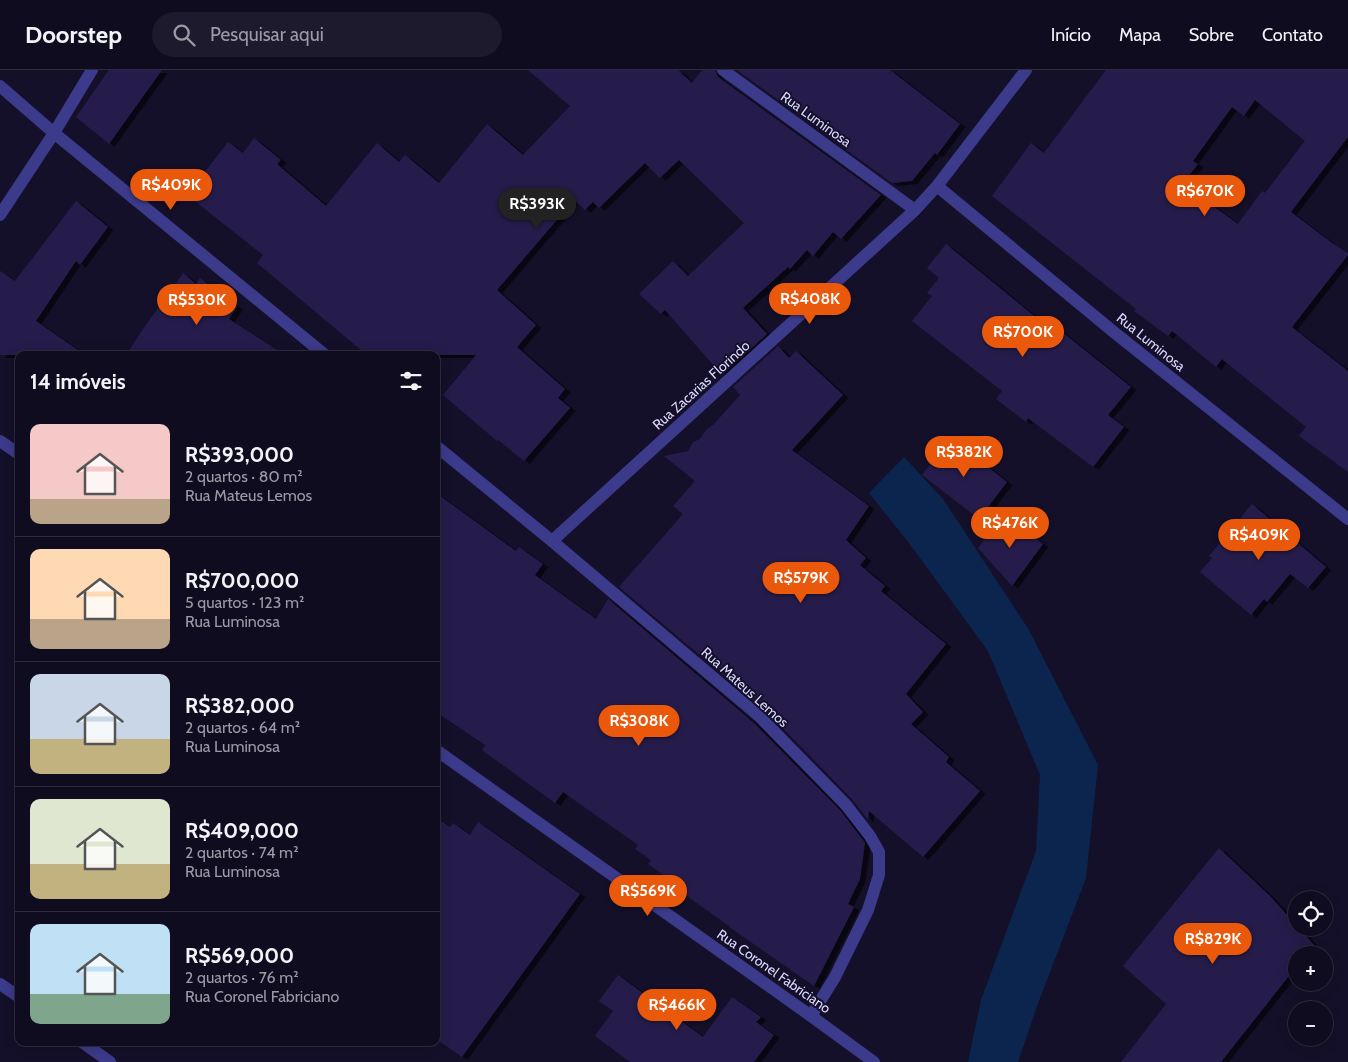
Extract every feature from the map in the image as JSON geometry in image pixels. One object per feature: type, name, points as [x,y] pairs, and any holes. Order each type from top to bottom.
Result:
[{"type":"street","points":[[0,215],[92,70]]},
{"type":"street","name":"Rua Luminosa","points":[[723,70],[915,210]]},
{"type":"street","name":"Rua Zacarias Florindo","points":[[552,541],[915,210],[936,186],[1026,70]]},
{"type":"street","points":[[0,86],[320,351]]},
{"type":"street","name":"Rua Luminosa","points":[[936,186],[1115,333],[1348,519]]},
{"type":"street","points":[[0,441],[15,451]]},
{"type":"street","name":"Rua Mateus Lemos","points":[[440,449],[552,541],[760,717],[846,805],[870,836],[879,852],[879,875],[868,910],[835,977],[811,1016]]},
{"type":"street","name":"Rua Coronel Fabriciano","points":[[440,753],[874,1062]]},
{"type":"street","points":[[0,984],[15,994]]},
{"type":"street","points":[[88,1046],[110,1062]]},
{"type":"water","points":[[904,457],[943,499],[1029,630],[1098,765],[1086,878],[1037,1006],[1018,1062],[968,1062],[981,1000],[1036,851],[1040,775],[988,651],[909,543],[869,493]]},
{"type":"building","points":[[109,70],[162,70],[109,144],[76,117]]},
{"type":"building","points":[[528,70],[678,70],[692,83],[702,70],[715,70],[718,77],[881,195],[841,239],[833,232],[813,256],[807,250],[790,269],[788,267],[743,308],[767,334],[722,375],[665,310],[661,314],[639,294],[673,261],[688,276],[744,223],[679,160],[660,178],[645,163],[599,208],[593,202],[585,210],[574,200],[497,290],[536,325],[517,347],[565,389],[558,398],[570,408],[524,461],[497,441],[443,395],[476,355],[440,355],[440,351],[362,351],[257,263],[263,255],[187,195],[228,142],[243,153],[254,138],[281,160],[277,164],[326,206],[377,143],[399,162],[405,155],[439,183],[487,124],[523,155],[570,106]]},
{"type":"building","points":[[737,70],[890,70],[960,124],[937,155],[935,153],[912,181],[892,183]]},
{"type":"building","points":[[1106,70],[1348,70],[1348,137],[1291,212],[1348,253],[1292,327],[1348,371],[1348,472],[1299,436],[1306,427],[1222,359],[1216,367],[1172,331],[1168,336],[1134,311],[1136,309],[992,196],[1031,143],[1044,153]],"holes":[[[1255,100],[1305,141],[1265,193],[1262,191],[1238,224],[1182,184],[1198,164],[1193,161],[1232,107],[1244,116]]]},
{"type":"building","points":[[76,201],[108,227],[80,265],[76,261],[36,321],[79,351],[15,351],[15,355],[0,355],[0,271],[15,281]]},
{"type":"building","points":[[946,244],[1049,328],[1052,324],[1131,387],[1108,415],[1124,427],[1093,467],[1028,418],[1026,422],[996,399],[1002,391],[912,321],[932,296],[927,293],[939,278],[927,268]]},
{"type":"building","points":[[183,273],[196,284],[200,278],[237,307],[229,319],[279,351],[129,351]]},
{"type":"building","points":[[778,346],[789,358],[796,351],[843,395],[792,450],[869,506],[846,540],[866,558],[860,565],[885,586],[881,591],[946,644],[906,694],[923,712],[911,724],[949,757],[946,762],[980,791],[923,857],[869,811],[868,820],[852,799],[766,711],[619,587],[683,514],[673,506],[695,481],[664,456],[688,451],[693,442],[700,439],[706,430],[715,423],[740,395],[733,387]]},
{"type":"building","points":[[950,437],[1007,482],[979,519],[922,475]]},
{"type":"building","points":[[440,496],[516,551],[519,547],[543,564],[535,575],[596,619],[608,599],[754,723],[840,810],[865,843],[860,879],[848,904],[854,907],[814,986],[684,894],[685,891],[648,864],[651,860],[635,849],[638,845],[563,792],[555,803],[482,750],[485,745],[440,715]]},
{"type":"building","points":[[1252,504],[1326,567],[1308,588],[1290,574],[1267,602],[1264,599],[1251,615],[1200,572],[1212,558],[1209,556]]},
{"type":"building","points":[[1004,514],[1043,544],[1012,586],[978,548]]},
{"type":"building","points":[[440,821],[450,827],[453,823],[470,835],[478,822],[580,894],[462,1057],[440,1042]]},
{"type":"building","points":[[1219,848],[1271,897],[1288,916],[1288,936],[1306,936],[1314,945],[1288,946],[1288,977],[1221,1062],[1121,1062],[1166,1004],[1123,966]]},
{"type":"building","points":[[618,975],[703,1037],[732,997],[761,1017],[756,1022],[774,1035],[754,1062],[630,1062],[595,1036],[613,1011],[599,1001]]}]
